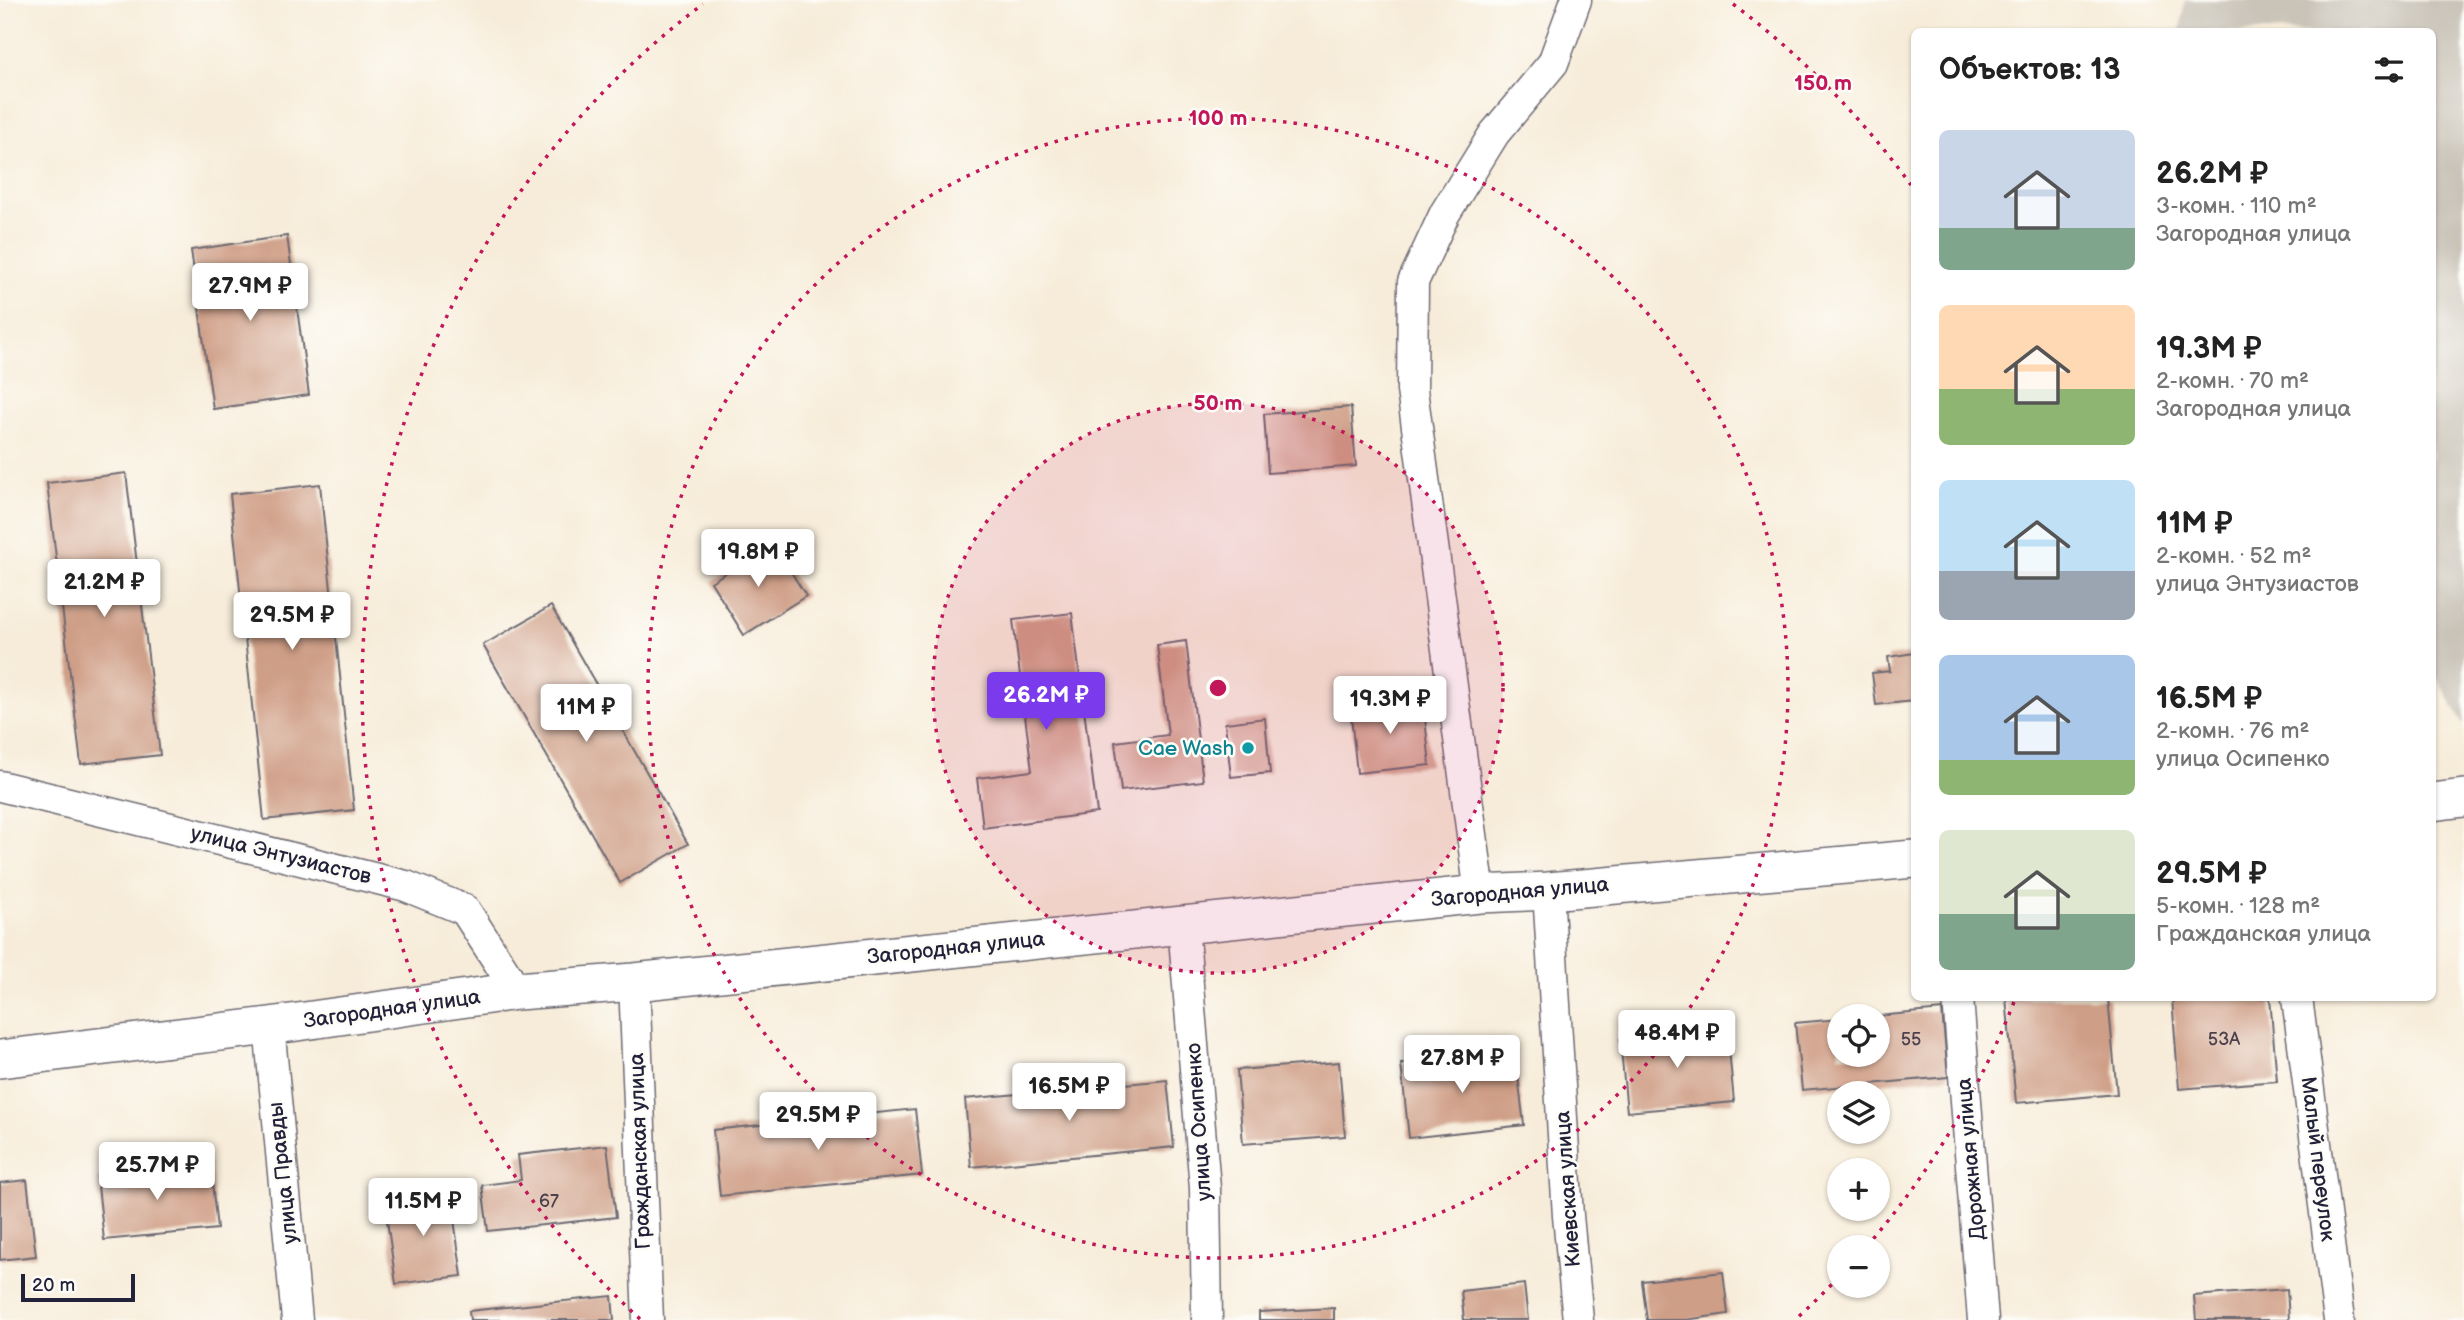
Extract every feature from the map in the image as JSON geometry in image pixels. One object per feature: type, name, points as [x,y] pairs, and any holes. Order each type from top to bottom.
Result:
[{"type":"street","points":[[1480,894],[1412,390],[1413,282],[1445,213],[1494,134],[1553,63],[1576,0]]},
{"type":"street","name":"улица Энтузиастов","points":[[0,786],[406,886],[465,910],[517,991]]},
{"type":"street","points":[[2436,802],[2464,798]]},
{"type":"street","name":"Загородная улица","points":[[0,1059],[269,1026],[517,991],[634,982],[1480,894],[1548,891],[1911,859]]},
{"type":"street","name":"Киевская улица","points":[[1548,891],[1568,1216],[1578,1320]]},
{"type":"street","name":"улица Осипенко","points":[[1183,925],[1205,1188],[1207,1320]]},
{"type":"street","name":"Гражданская улица","points":[[634,982],[648,1320]]},
{"type":"street","name":"Дорожная улица","points":[[1958,1001],[1983,1320]]},
{"type":"street","name":"Малый переулок","points":[[2297,1001],[2339,1320]]},
{"type":"street","name":"улица Правды","points":[[269,1026],[297,1320]]},
{"type":"shaded area","points":[[2185,0],[2464,0],[2464,725],[2436,676],[2436,28],[2180,28]]},
{"type":"building","points":[[287,236],[309,395],[213,409],[191,250]]},
{"type":"building","points":[[1351,407],[1356,466],[1268,473],[1264,414]]},
{"type":"building","points":[[126,473],[160,755],[81,764],[47,483]]},
{"type":"building","points":[[320,484],[354,810],[264,820],[230,494]]},
{"type":"building","points":[[773,543],[806,596],[744,635],[711,582]]},
{"type":"building","points":[[551,606],[688,844],[620,883],[483,645]]},
{"type":"building","points":[[1072,613],[1097,813],[983,828],[977,778],[1032,771],[1013,620]]},
{"type":"building","points":[[1186,641],[1203,781],[1121,791],[1115,742],[1168,735],[1157,645]]},
{"type":"building","points":[[1911,653],[1911,701],[1876,705],[1872,673],[1890,671],[1888,657]]},
{"type":"building","points":[[1423,700],[1430,765],[1357,773],[1350,707]]},
{"type":"building","name":"Cae Wash","points":[[1265,718],[1270,773],[1231,777],[1225,723]]},
{"type":"building","points":[[2006,1001],[2108,1001],[2117,1094],[2016,1103]]},
{"type":"building","points":[[2172,1001],[2270,1001],[2277,1081],[2179,1089]]},
{"type":"building","points":[[1942,1010],[1948,1077],[1890,1082],[1827,1081],[1827,1088],[1802,1090],[1795,1023],[1827,1020],[1827,1067],[1890,1067],[1890,1015]]},
{"type":"building","points":[[1727,1028],[1734,1102],[1627,1112],[1620,1039]]},
{"type":"building","points":[[1515,1051],[1524,1125],[1409,1138],[1401,1064]]},
{"type":"building","points":[[1339,1062],[1345,1136],[1243,1144],[1237,1070]]},
{"type":"building","points":[[1167,1080],[1174,1147],[971,1167],[965,1099]]},
{"type":"building","points":[[915,1109],[922,1175],[720,1196],[713,1130]]},
{"type":"building","points":[[607,1145],[616,1217],[488,1231],[482,1185],[521,1180],[518,1155]]},
{"type":"building","points":[[210,1164],[217,1229],[104,1240],[97,1177]]},
{"type":"building","points":[[27,1180],[36,1256],[0,1260],[0,1183]]},
{"type":"building","points":[[450,1191],[462,1276],[396,1284],[384,1199]]},
{"type":"building","points":[[1723,1272],[1728,1314],[1685,1320],[1647,1320],[1642,1281]]},
{"type":"building","points":[[1524,1284],[1528,1320],[1464,1320],[1461,1291]]},
{"type":"building","points":[[2287,1289],[2289,1320],[2196,1320],[2194,1296]]},
{"type":"building","points":[[612,1296],[614,1320],[470,1320],[469,1311]]},
{"type":"building","points":[[1334,1308],[1334,1320],[1259,1320],[1259,1312]]},
{"type":"place","name":"Cae Wash","points":[[1248,748]]}]
